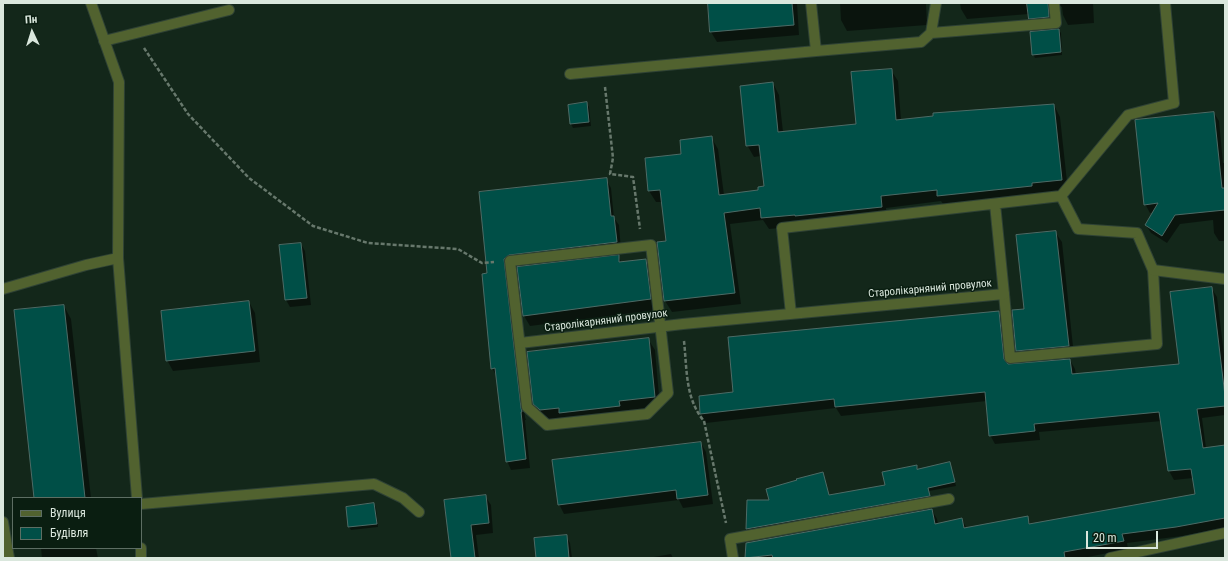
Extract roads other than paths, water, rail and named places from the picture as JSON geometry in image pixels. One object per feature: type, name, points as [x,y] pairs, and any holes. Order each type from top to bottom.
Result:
[{"type":"street","points":[[91,3],[119,82],[118,258],[137,497]]},
{"type":"street","points":[[811,3],[816,51]]},
{"type":"street","points":[[931,33],[936,3]]},
{"type":"street","points":[[570,74],[921,42],[931,33],[1056,22],[1054,3]]},
{"type":"street","points":[[791,314],[782,228],[1061,196],[1128,115],[1174,103],[1165,3]]},
{"type":"street","points":[[104,41],[229,10]]},
{"type":"street","points":[[1004,294],[1010,358],[1158,344],[1153,269],[1137,233],[1078,229],[1061,196]]},
{"type":"street","name":"Старолікарняний провулок","points":[[520,344],[683,324],[1004,294],[995,204]]},
{"type":"street","points":[[651,245],[661,327],[668,393],[647,414],[547,425],[527,407],[510,261],[651,245]]},
{"type":"street","points":[[3,289],[86,265],[118,258]]},
{"type":"street","points":[[1153,269],[1225,279]]},
{"type":"street","points":[[142,504],[374,484],[403,498],[419,512]]},
{"type":"street","points":[[733,558],[730,539],[949,499]]},
{"type":"street","points":[[3,522],[9,558]]},
{"type":"street","points":[[1110,558],[1225,533]]}]
